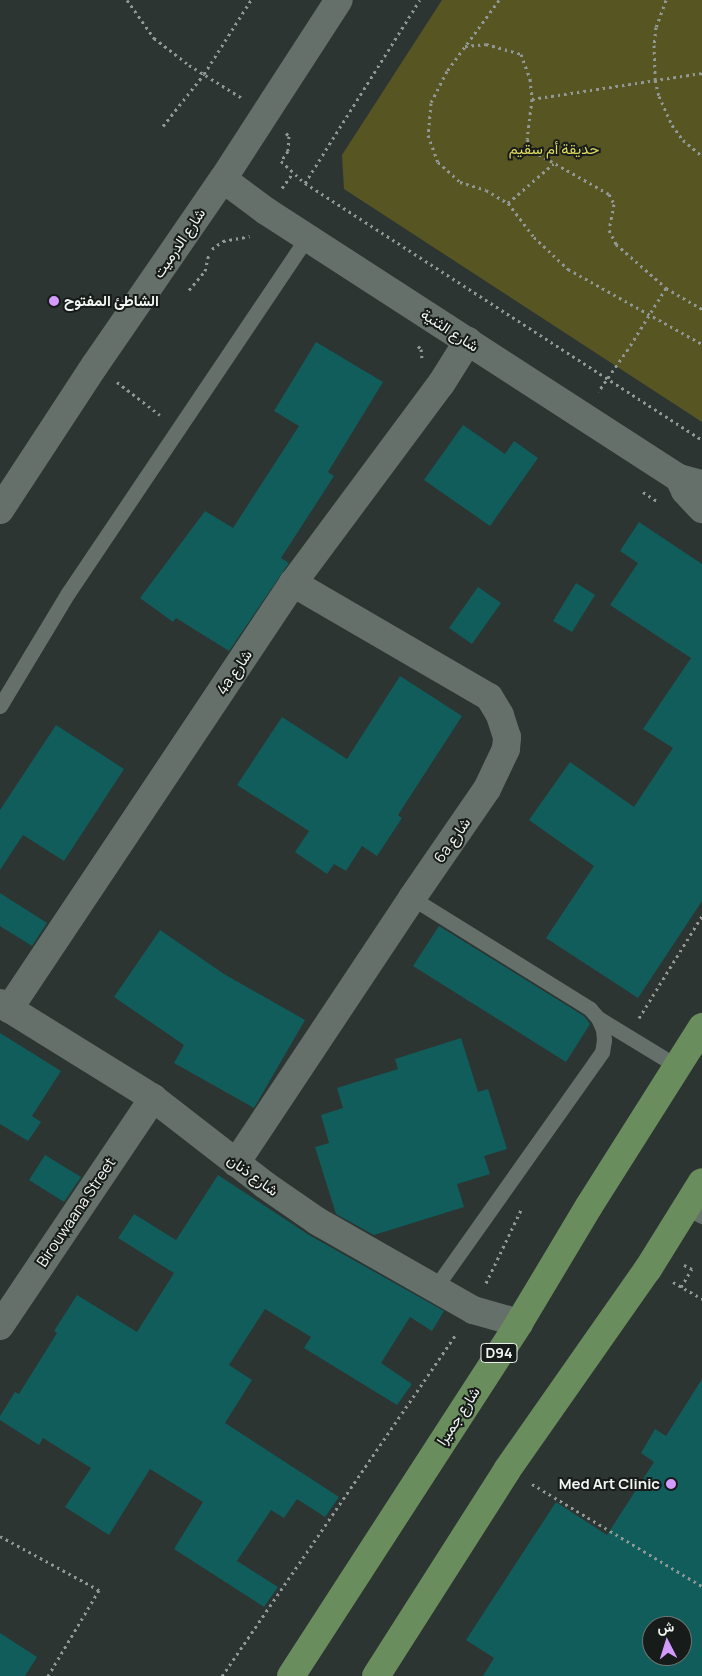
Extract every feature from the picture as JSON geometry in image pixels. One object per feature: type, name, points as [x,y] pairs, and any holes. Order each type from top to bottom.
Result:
[{"type":"main road","name":"شارع جميرا","points":[[291,1676],[519,1322],[702,1027]]},
{"type":"main road","points":[[376,1676],[508,1470],[698,1199]]},
{"type":"street","name":"شارع الدرميت","points":[[0,510],[95,365],[223,179],[339,0]]},
{"type":"street","name":"شارع الثنية","points":[[223,179],[300,247],[468,341],[583,416],[690,481],[685,491],[702,509]]},
{"type":"street","name":"4a شارع","points":[[5,1006],[292,583],[441,384],[468,341]]},
{"type":"street","name":"6a شارع","points":[[236,1163],[412,898],[487,789],[506,750],[507,737],[500,715],[489,697],[292,583]]},
{"type":"street","name":"شارع ذنان","points":[[5,1006],[152,1098],[236,1163],[317,1221],[473,1310],[519,1322]]},
{"type":"street","name":"Birouwaana Street","points":[[0,1326],[152,1098]]},
{"type":"lane","points":[[0,706],[68,593],[300,247]]},
{"type":"lane","points":[[412,898],[582,1004],[598,1018],[677,1066]]},
{"type":"lane","points":[[434,1288],[602,1052],[603,1028],[598,1018]]},
{"type":"path","points":[[127,0],[154,38],[204,74],[265,112],[289,136],[288,150],[281,162],[305,183],[702,440]]},
{"type":"path","points":[[163,126],[204,74],[251,0]]},
{"type":"path","points":[[305,183],[420,0]]},
{"type":"path","points":[[499,0],[437,86],[430,103],[428,135],[438,162],[460,182],[486,190],[508,203],[534,238],[568,268],[702,344]]},
{"type":"path","points":[[666,0],[656,26],[654,44],[655,80],[665,111],[672,125],[683,140],[702,156]]},
{"type":"path","points":[[465,46],[486,44],[520,54],[530,78],[532,99],[527,140],[533,151],[609,194],[614,204],[609,230],[616,244],[666,288],[702,309]]},
{"type":"path","points":[[532,99],[702,73]]},
{"type":"path","points":[[508,203],[554,164]]},
{"type":"path","points":[[189,290],[205,271],[209,251],[224,240],[248,236],[275,246],[300,247]]},
{"type":"path","points":[[583,416],[666,288]]},
{"type":"path","points":[[413,343],[421,348],[423,366]]},
{"type":"path","points":[[95,365],[178,429]]},
{"type":"path","points":[[508,1470],[702,1586]]},
{"type":"path","points":[[0,1536],[99,1590],[48,1676]]},
{"type":"green space","name":"حديقة أم سقيم","points":[[442,0],[702,0],[702,422],[344,189],[342,155]]},
{"type":"building","points":[[316,342],[383,382],[328,472],[334,476],[281,558],[289,563],[229,651],[176,618],[173,622],[140,598],[205,511],[233,528],[299,426],[274,411]]},
{"type":"building","points":[[463,425],[505,454],[514,441],[538,458],[490,526],[424,480]]},
{"type":"building","points":[[639,522],[702,564],[702,901],[638,998],[546,938],[594,866],[529,820],[570,762],[634,807],[673,748],[643,729],[691,658],[610,605],[638,563],[620,551]]},
{"type":"building","points":[[576,583],[595,595],[572,632],[553,621]]},
{"type":"building","points":[[478,587],[501,603],[472,644],[449,628]]},
{"type":"building","points":[[400,676],[462,716],[398,815],[402,818],[377,856],[362,846],[346,871],[334,864],[327,874],[295,852],[309,831],[237,785],[282,717],[347,759]]},
{"type":"building","points":[[56,725],[124,769],[64,861],[23,835],[0,870],[0,810]]},
{"type":"building","points":[[0,893],[47,923],[32,946],[0,926]]},
{"type":"building","points":[[439,926],[584,1016],[590,1024],[566,1062],[413,966]]},
{"type":"building","points":[[160,930],[224,974],[305,1020],[254,1108],[174,1063],[184,1045],[114,997]]},
{"type":"building","points":[[0,1033],[61,1071],[32,1116],[41,1122],[28,1141],[0,1124]]},
{"type":"building","points":[[461,1038],[478,1092],[488,1089],[507,1149],[484,1156],[490,1174],[457,1184],[464,1207],[374,1235],[336,1214],[315,1147],[329,1143],[321,1115],[343,1108],[337,1088],[398,1069],[395,1059]]},
{"type":"building","points":[[45,1155],[81,1177],[64,1202],[29,1180]]},
{"type":"building","points":[[218,1175],[309,1235],[444,1311],[432,1331],[410,1317],[381,1363],[412,1384],[397,1405],[304,1348],[311,1337],[265,1309],[229,1365],[252,1380],[225,1423],[339,1497],[325,1517],[297,1499],[284,1518],[271,1510],[237,1561],[278,1587],[264,1607],[174,1549],[203,1502],[150,1469],[109,1535],[65,1507],[91,1468],[43,1438],[39,1445],[0,1420],[0,1416],[15,1392],[19,1394],[57,1333],[54,1331],[77,1295],[137,1332],[174,1273],[118,1238],[134,1214],[176,1240]]},
{"type":"building","points":[[702,1379],[702,1676],[483,1676],[494,1658],[466,1640],[556,1502],[607,1535],[654,1462],[641,1453],[655,1429],[666,1436]]},
{"type":"building","points":[[0,1633],[37,1657],[25,1676],[0,1676]]},
{"type":"place","name":"الشاطئ المفتوح","points":[[54,301]]},
{"type":"place","name":"Med Art Clinic","points":[[671,1484]]}]
